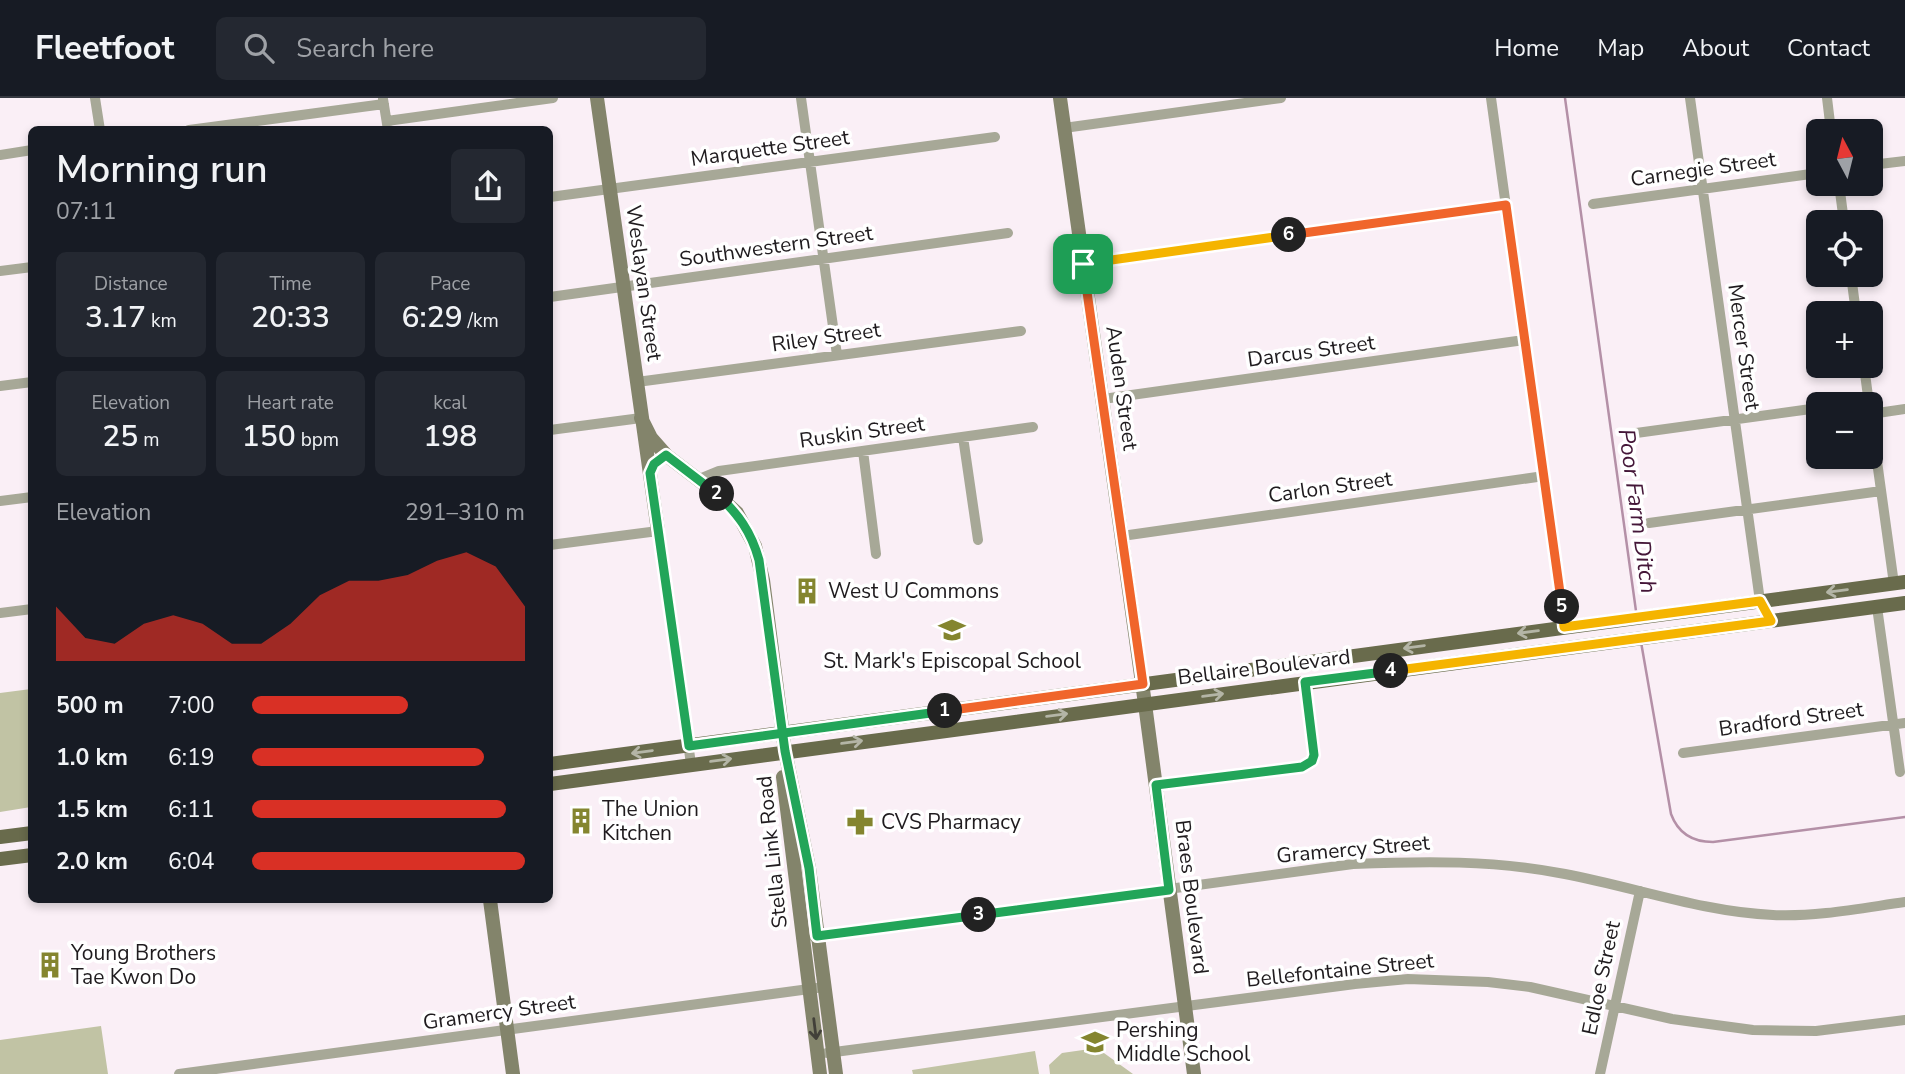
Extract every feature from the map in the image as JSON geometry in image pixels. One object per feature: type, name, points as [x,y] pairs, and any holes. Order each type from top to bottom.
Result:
[{"type":"main road","name":"Bellaire Boulevard","points":[[553,764],[1899,583]]},
{"type":"main road","points":[[1877,607],[1899,583]]},
{"type":"main road","points":[[1760,601],[1771,621]]},
{"type":"main road","name":"Bellaire Boulevard","points":[[553,784],[1905,603]]},
{"type":"main road","points":[[1564,627],[1567,648]]},
{"type":"main road","points":[[1460,640],[1463,662]]},
{"type":"main road","points":[[1336,657],[1339,678]]},
{"type":"main road","points":[[1004,703],[1007,722]]},
{"type":"main road","points":[[875,721],[877,739]]},
{"type":"main road","points":[[0,837],[28,834]]},
{"type":"main road","points":[[0,859],[28,856]]},
{"type":"street","points":[[95,98],[99,126]]},
{"type":"street","points":[[261,125],[384,101],[387,125],[553,98]]},
{"type":"street","name":"Weslayan Street","points":[[597,98],[691,764]]},
{"type":"street","points":[[801,98],[837,355]]},
{"type":"street","name":"Auden Street","points":[[1060,98],[1143,684]]},
{"type":"street","points":[[1064,128],[1204,103],[1281,98]]},
{"type":"street","points":[[1491,98],[1564,627]]},
{"type":"street","name":"Mercer Street","points":[[1690,98],[1760,601]]},
{"type":"street","points":[[1827,98],[1830,119]]},
{"type":"street","name":"Marquette Street","points":[[553,197],[995,138]]},
{"type":"street","points":[[0,155],[28,151]]},
{"type":"street","points":[[1883,163],[1905,160]]},
{"type":"street","name":"Carnegie Street","points":[[1592,204],[1806,175]]},
{"type":"street","points":[[1083,264],[1506,205]]},
{"type":"street","name":"Southwestern Street","points":[[553,297],[1008,233]]},
{"type":"street","points":[[0,271],[28,268]]},
{"type":"street","name":"Riley Street","points":[[637,382],[1020,331]]},
{"type":"street","name":"Darcus Street","points":[[1102,399],[1524,340]]},
{"type":"street","points":[[0,386],[28,382]]},
{"type":"street","points":[[1883,414],[1905,409]]},
{"type":"street","points":[[1629,434],[1806,410]]},
{"type":"street","points":[[553,430],[641,418]]},
{"type":"street","name":"Stella Link Road","points":[[641,418],[651,438],[666,455],[737,513],[755,545],[763,580],[825,1053],[820,1074]]},
{"type":"street","name":"Ruskin Street","points":[[697,480],[719,471],[1033,427]]},
{"type":"street","points":[[963,437],[978,540]]},
{"type":"street","points":[[863,451],[876,554]]},
{"type":"street","points":[[650,473],[654,464],[666,455]]},
{"type":"street","points":[[1878,469],[1899,583]]},
{"type":"street","name":"Carlon Street","points":[[1122,536],[1544,476]]},
{"type":"street","points":[[1649,523],[1881,491]]},
{"type":"street","points":[[0,501],[28,498]]},
{"type":"street","points":[[553,545],[658,531]]},
{"type":"street","points":[[1877,607],[1899,724],[1900,772]]},
{"type":"street","points":[[0,613],[28,610]]},
{"type":"street","points":[[1156,785],[1308,765],[1314,755],[1305,682]]},
{"type":"street","name":"Braes Boulevard","points":[[1143,684],[1194,1074]]},
{"type":"street","name":"Bradford Street","points":[[1683,753],[1899,724]]},
{"type":"street","name":"Gramercy Street","points":[[810,937],[1353,864],[1432,860],[1528,869],[1710,906],[1773,915],[1832,913],[1905,902]]},
{"type":"street","name":"Edloe Street","points":[[1600,1074],[1640,891]]},
{"type":"street","points":[[490,903],[513,1074]]},
{"type":"street","name":"Bellefontaine Street","points":[[825,1053],[1408,979],[1488,982],[1530,987],[1672,1018],[1753,1030],[1815,1031],[1905,1020]]},
{"type":"street","name":"Gramercy Street","points":[[178,1074],[817,988]]},
{"type":"street","name":"Stella Link Road","points":[[825,1053],[836,1074]]},
{"type":"green space","points":[[28,689],[28,807],[0,812],[0,693]]},
{"type":"green space","points":[[101,1026],[108,1074],[0,1074],[0,1040]]},
{"type":"green space","points":[[1097,1048],[1133,1074],[1050,1074],[1049,1065],[1062,1053]]},
{"type":"green space","points":[[1035,1051],[1039,1074],[913,1074],[912,1070]]},
{"type":"waterway","name":"Poor Farm Ditch","points":[[1565,98],[1636,611]]},
{"type":"waterway","name":"Poor Farm Ditch","points":[[1641,642],[1671,814],[1687,835],[1713,842],[1905,817]]},
{"type":"place","name":"West U Commons","points":[[807,591]]},
{"type":"place","name":"St. Mark's Episcopal School","points":[[952,630]]},
{"type":"place","name":"The Union Kitchen","points":[[581,821]]},
{"type":"place","name":"CVS Pharmacy","points":[[860,822]]},
{"type":"place","name":"Young Brothers Tae Kwon Do","points":[[50,965]]},
{"type":"place","name":"Pershing Middle School","points":[[1095,1042]]},
{"type":"route","points":[[1083,264],[1143,684],[783,733],[689,746],[650,473],[654,464],[666,455],[737,513],[755,545],[763,580],[780,717],[783,733],[785,751],[809,868],[817,936],[1169,890],[1156,785],[1308,765],[1314,755],[1305,682],[1771,621],[1760,601],[1564,627],[1506,205],[1083,264]]}]
